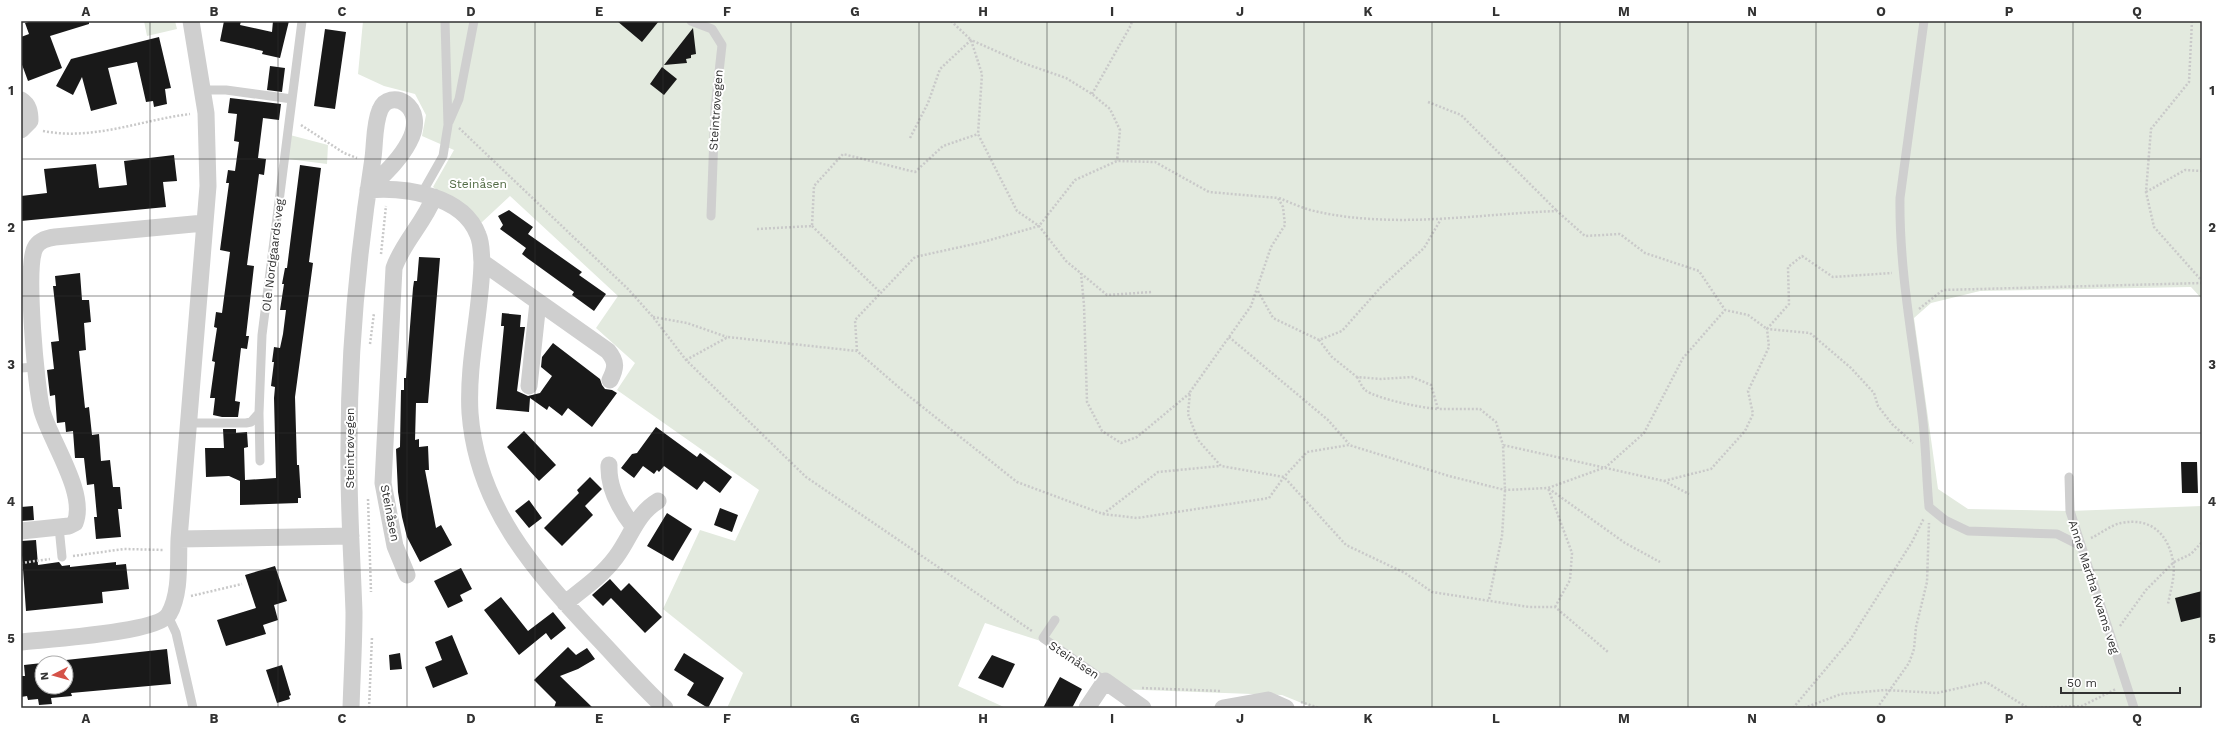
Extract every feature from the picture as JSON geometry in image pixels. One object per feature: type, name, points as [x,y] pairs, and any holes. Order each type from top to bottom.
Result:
[{"type":"street","points":[[21,642],[136,629],[160,622],[168,616],[175,600],[187,423],[208,163],[206,113],[191,21]]},
{"type":"street","points":[[21,100],[28,107],[30,114],[30,122],[24,128]]},
{"type":"street","name":"Steintrøvegen","points":[[350,708],[354,614],[349,447],[350,371],[355,299],[368,190],[380,110],[389,102],[399,100],[404,102],[412,109],[414,114],[415,130],[397,160],[368,190]]},
{"type":"street","points":[[368,190],[388,188],[428,195],[455,208],[474,226],[481,246],[482,262],[470,382],[470,413],[474,440],[490,495],[507,529],[565,603],[665,708]]},
{"type":"street","name":"Steinåsen","points":[[407,575],[395,546],[383,483],[394,268],[399,253],[420,226],[428,195]]},
{"type":"street","points":[[21,531],[59,527],[74,523],[77,516],[78,505],[75,491],[42,410],[28,367],[32,255],[39,242],[55,237],[204,223]]},
{"type":"street","points":[[482,262],[608,351],[616,363],[616,368],[610,380]]},
{"type":"street","points":[[529,386],[538,302]]},
{"type":"street","points":[[609,464],[610,482],[613,492],[623,512],[633,526]]},
{"type":"street","points":[[565,603],[607,568],[626,542],[633,526],[651,505],[658,501]]},
{"type":"street","points":[[178,545],[351,536]]},
{"type":"street","name":"Steinåsen","points":[[1087,708],[1105,681],[1143,708]]},
{"type":"street","points":[[1223,708],[1268,700],[1286,708]]},
{"type":"lane","name":"Ole Nordgaards veg","points":[[260,461],[258,413],[262,335],[302,21]]},
{"type":"lane","points":[[428,195],[443,156],[448,125],[445,21]]},
{"type":"lane","points":[[448,125],[459,99],[474,21]]},
{"type":"lane","name":"Steintrøvegen","points":[[691,21],[712,29],[722,45],[715,108],[711,216]]},
{"type":"lane","points":[[1924,21],[1900,198],[1903,272],[1925,448],[1930,507],[1945,520],[1968,531],[2057,534],[2081,546]]},
{"type":"lane","points":[[203,90],[226,90],[292,99]]},
{"type":"lane","points":[[187,423],[246,423],[251,422],[258,413]]},
{"type":"lane","name":"Anne Martha Kvams veg","points":[[2070,477],[2070,511],[2134,708]]},
{"type":"lane","points":[[59,527],[62,557]]},
{"type":"lane","points":[[168,616],[176,633],[193,708]]},
{"type":"lane","points":[[1043,638],[1055,620]]},
{"type":"lane","name":"Steinåsen","points":[[1043,638],[1105,681]]},
{"type":"path","points":[[951,21],[971,40],[1023,63],[1066,78],[1092,94],[1110,109],[1120,130],[1117,162]]},
{"type":"path","points":[[1092,94],[1132,25],[1132,21]]},
{"type":"path","points":[[2192,21],[2189,82],[2151,129],[2146,192],[2154,227],[2202,282]]},
{"type":"path","points":[[971,40],[982,74],[978,134],[1017,211],[1039,226],[1066,261],[1108,295],[1152,292]]},
{"type":"path","points":[[910,138],[928,103],[940,68],[971,40]]},
{"type":"path","points":[[1428,102],[1461,115],[1557,211],[1585,236],[1620,234],[1645,253],[1699,271],[1725,310],[1748,315],[1767,329],[1810,332],[1851,368],[1874,393],[1878,406],[1892,424],[1912,442],[1925,448]]},
{"type":"path","points":[[24,128],[45,132],[102,132],[178,115],[206,113]]},
{"type":"path","points":[[290,119],[344,153],[372,164]]},
{"type":"path","points":[[448,125],[461,128],[628,289],[653,317],[686,360],[806,477],[942,572],[1043,638]]},
{"type":"path","points":[[812,226],[814,186],[843,154],[916,172],[942,146],[978,134]]},
{"type":"path","points":[[857,351],[855,320],[915,257],[983,242],[1039,226],[1074,180],[1117,162],[1155,162],[1209,192],[1278,198],[1310,210],[1364,219],[1441,219],[1491,214],[1557,211]]},
{"type":"path","points":[[2146,192],[2186,170],[2202,171]]},
{"type":"path","points":[[1081,273],[1084,305],[1087,402],[1102,432],[1121,443],[1137,437],[1190,392],[1251,306],[1258,290],[1271,246],[1286,225],[1283,207],[1278,198]]},
{"type":"path","points":[[1319,340],[1342,330],[1380,288],[1424,248],[1441,219]]},
{"type":"path","points":[[757,229],[812,226],[881,293]]},
{"type":"path","points":[[1664,481],[1711,469],[1745,431],[1753,414],[1748,390],[1769,347],[1767,329],[1789,304],[1788,267],[1802,256],[1833,277],[1903,272]]},
{"type":"path","points":[[1908,318],[1943,290],[2202,282]]},
{"type":"path","points":[[1258,290],[1273,318],[1319,340],[1332,357],[1357,377],[1365,390],[1422,408],[1480,410],[1496,422],[1503,445],[1505,490],[1502,536],[1489,600]]},
{"type":"path","points":[[653,317],[686,323],[728,337],[857,351],[910,396],[1017,482],[1103,514],[1137,518],[1269,498],[1284,477],[1307,452],[1349,445],[1449,476],[1505,490],[1548,488],[1606,467],[1644,433],[1683,358],[1725,310]]},
{"type":"path","points":[[686,360],[728,337]]},
{"type":"path","points":[[1229,337],[1328,420],[1349,445]]},
{"type":"path","points":[[1357,377],[1381,379],[1412,377],[1431,385],[1438,409]]},
{"type":"path","points":[[1190,392],[1188,414],[1198,440],[1221,466]]},
{"type":"path","points":[[1503,445],[1664,481],[1689,494]]},
{"type":"path","points":[[1103,514],[1158,472],[1221,466],[1284,477],[1346,545],[1405,573],[1432,592],[1529,607],[1555,607],[1608,652]]},
{"type":"path","points":[[1548,488],[1625,543],[1660,562]]},
{"type":"path","points":[[1548,488],[1572,553],[1570,580],[1555,607]]},
{"type":"path","points":[[1878,708],[1909,663],[1914,649],[1916,627],[1927,582],[1930,507]]},
{"type":"path","points":[[1793,708],[1850,640],[1912,542],[1930,507]]},
{"type":"path","points":[[2081,546],[2090,539],[2121,523],[2144,523],[2156,528],[2165,536],[2174,562],[2168,604]]},
{"type":"path","points":[[2111,634],[2124,622],[2146,590],[2174,562],[2191,554],[2202,542]]},
{"type":"path","points":[[124,549],[178,545]]},
{"type":"path","points":[[175,600],[242,584]]},
{"type":"path","points":[[1804,708],[1840,694],[1891,690],[1937,693],[1986,682],[2028,708]]},
{"type":"path","points":[[2037,708],[2082,706],[2125,684]]},
{"type":"green space","points":[[144,21],[175,21],[177,29],[147,36]]},
{"type":"green space","points":[[363,21],[2202,21],[2202,299],[2191,287],[1980,291],[1931,303],[1914,318],[1938,489],[1968,509],[2070,511],[2202,506],[2202,708],[1314,708],[1282,695],[1117,689],[1053,645],[985,623],[958,686],[1006,708],[727,708],[743,673],[663,609],[700,530],[735,541],[759,490],[617,390],[635,363],[596,328],[618,296],[510,196],[481,223],[433,187],[454,150],[422,136],[426,115],[415,94],[384,86],[358,74]]},
{"type":"green space","points":[[290,135],[328,145],[327,164],[288,159]]},
{"type":"building","points":[[32,21],[89,21],[89,24],[50,36],[62,68],[28,81],[21,62],[21,37],[29,34],[25,23]]},
{"type":"building","points":[[224,21],[241,21],[240,25],[272,32],[273,21],[289,21],[280,58],[262,54],[263,51],[220,41]]},
{"type":"building","points":[[617,21],[659,21],[642,42]]},
{"type":"building","points":[[693,28],[696,54],[691,55],[691,58],[686,59],[687,63],[664,65]]},
{"type":"building","points":[[325,29],[346,32],[335,109],[314,106]]},
{"type":"building","points":[[159,37],[171,88],[165,89],[167,104],[154,107],[153,101],[146,102],[137,62],[108,68],[117,104],[91,111],[82,77],[73,95],[56,86],[71,59]]},
{"type":"building","points":[[270,66],[285,68],[282,92],[267,90]]},
{"type":"building","points":[[662,67],[677,79],[664,95],[650,84]]},
{"type":"building","points":[[230,98],[281,104],[279,120],[263,118],[258,158],[266,159],[264,175],[259,174],[247,265],[254,266],[246,336],[249,336],[247,349],[241,348],[235,401],[240,402],[238,417],[222,417],[213,415],[215,398],[210,398],[215,362],[212,361],[217,328],[214,327],[216,312],[222,313],[230,252],[220,250],[229,183],[226,183],[228,170],[235,171],[239,142],[234,141],[237,114],[228,113]]},
{"type":"building","points":[[174,155],[177,181],[163,182],[166,207],[21,221],[21,196],[47,193],[44,169],[96,164],[99,188],[127,185],[124,161]]},
{"type":"building","points":[[300,165],[321,168],[309,262],[313,263],[295,397],[297,465],[299,465],[301,498],[298,498],[298,503],[240,505],[240,481],[229,476],[206,477],[205,448],[224,448],[223,429],[236,429],[236,433],[247,432],[248,447],[244,448],[245,480],[276,478],[275,387],[271,386],[274,362],[272,362],[274,347],[280,348],[283,334],[286,310],[280,310],[284,284],[282,284],[285,268],[287,268]]},
{"type":"building","points":[[509,210],[533,227],[528,234],[582,272],[579,275],[606,294],[594,311],[572,295],[574,292],[522,254],[526,248],[500,229],[503,225],[498,216]]},
{"type":"building","points":[[419,257],[440,258],[428,403],[416,403],[415,440],[419,439],[419,447],[428,446],[429,470],[425,470],[436,528],[441,525],[452,545],[420,562],[407,537],[402,517],[398,492],[396,449],[400,447],[401,390],[404,390],[404,378],[406,378],[413,288],[414,281],[417,281]]},
{"type":"building","points":[[80,273],[82,300],[89,300],[91,322],[84,323],[86,350],[79,351],[85,408],[89,407],[92,435],[99,434],[101,461],[110,460],[113,487],[120,487],[122,509],[118,509],[121,537],[96,539],[94,517],[97,517],[94,484],[87,485],[84,458],[75,458],[73,431],[66,432],[65,422],[57,423],[55,395],[50,396],[47,370],[54,369],[51,342],[59,341],[53,286],[56,286],[55,276]]},
{"type":"building","points":[[502,313],[521,315],[520,327],[525,327],[517,391],[528,396],[540,393],[552,376],[541,367],[542,357],[553,343],[600,379],[605,389],[612,390],[617,393],[592,427],[568,408],[562,416],[549,406],[547,410],[530,398],[529,412],[496,409],[504,326],[501,326]]},
{"type":"building","points":[[656,427],[697,457],[700,453],[732,477],[720,493],[704,481],[697,490],[664,466],[659,472],[657,470],[654,474],[643,466],[634,478],[621,468],[632,454],[637,453]]},
{"type":"building","points":[[524,431],[556,465],[539,481],[507,447]]},
{"type":"building","points":[[2181,462],[2197,462],[2198,493],[2182,493]]},
{"type":"building","points":[[590,477],[602,489],[585,506],[593,515],[562,546],[544,528],[579,493],[577,490]]},
{"type":"building","points":[[529,500],[542,518],[529,528],[515,511]]},
{"type":"building","points":[[33,506],[34,520],[21,521],[21,507]]},
{"type":"building","points":[[720,508],[738,515],[732,532],[714,525]]},
{"type":"building","points":[[667,513],[692,529],[673,561],[647,546]]},
{"type":"building","points":[[36,540],[38,565],[59,562],[62,566],[70,565],[70,567],[116,562],[116,565],[126,564],[129,589],[102,592],[103,603],[26,611],[21,541]]},
{"type":"building","points":[[275,566],[287,601],[274,605],[278,620],[263,625],[266,634],[226,646],[217,620],[256,608],[245,575]]},
{"type":"building","points":[[461,568],[472,589],[460,595],[463,601],[448,608],[434,581]]},
{"type":"building","points":[[610,579],[621,591],[629,583],[662,617],[645,633],[611,598],[603,606],[592,595]]},
{"type":"building","points":[[2202,591],[2202,617],[2181,622],[2175,598]]},
{"type":"building","points":[[501,597],[528,631],[553,612],[566,628],[551,640],[546,633],[519,655],[484,610]]},
{"type":"building","points":[[452,635],[468,674],[433,688],[425,667],[442,660],[435,642]]},
{"type":"building","points":[[568,647],[576,655],[587,648],[595,659],[578,669],[560,676],[593,708],[554,708],[556,702],[534,680]]},
{"type":"building","points":[[167,649],[171,684],[74,693],[74,659]]},
{"type":"building","points":[[400,653],[402,669],[390,670],[389,655]]},
{"type":"building","points":[[684,653],[724,678],[708,708],[687,695],[694,683],[674,670]]},
{"type":"building","points":[[992,655],[1015,664],[1003,688],[978,678]]},
{"type":"building","points":[[34,664],[34,695],[72,696],[51,698],[52,704],[39,705],[38,699],[28,700],[27,696],[21,697],[21,676],[25,676],[24,665]]},
{"type":"building","points":[[282,665],[291,695],[289,696],[290,699],[277,703],[266,670]]},
{"type":"building","points":[[1060,677],[1082,689],[1072,708],[1043,708]]}]
